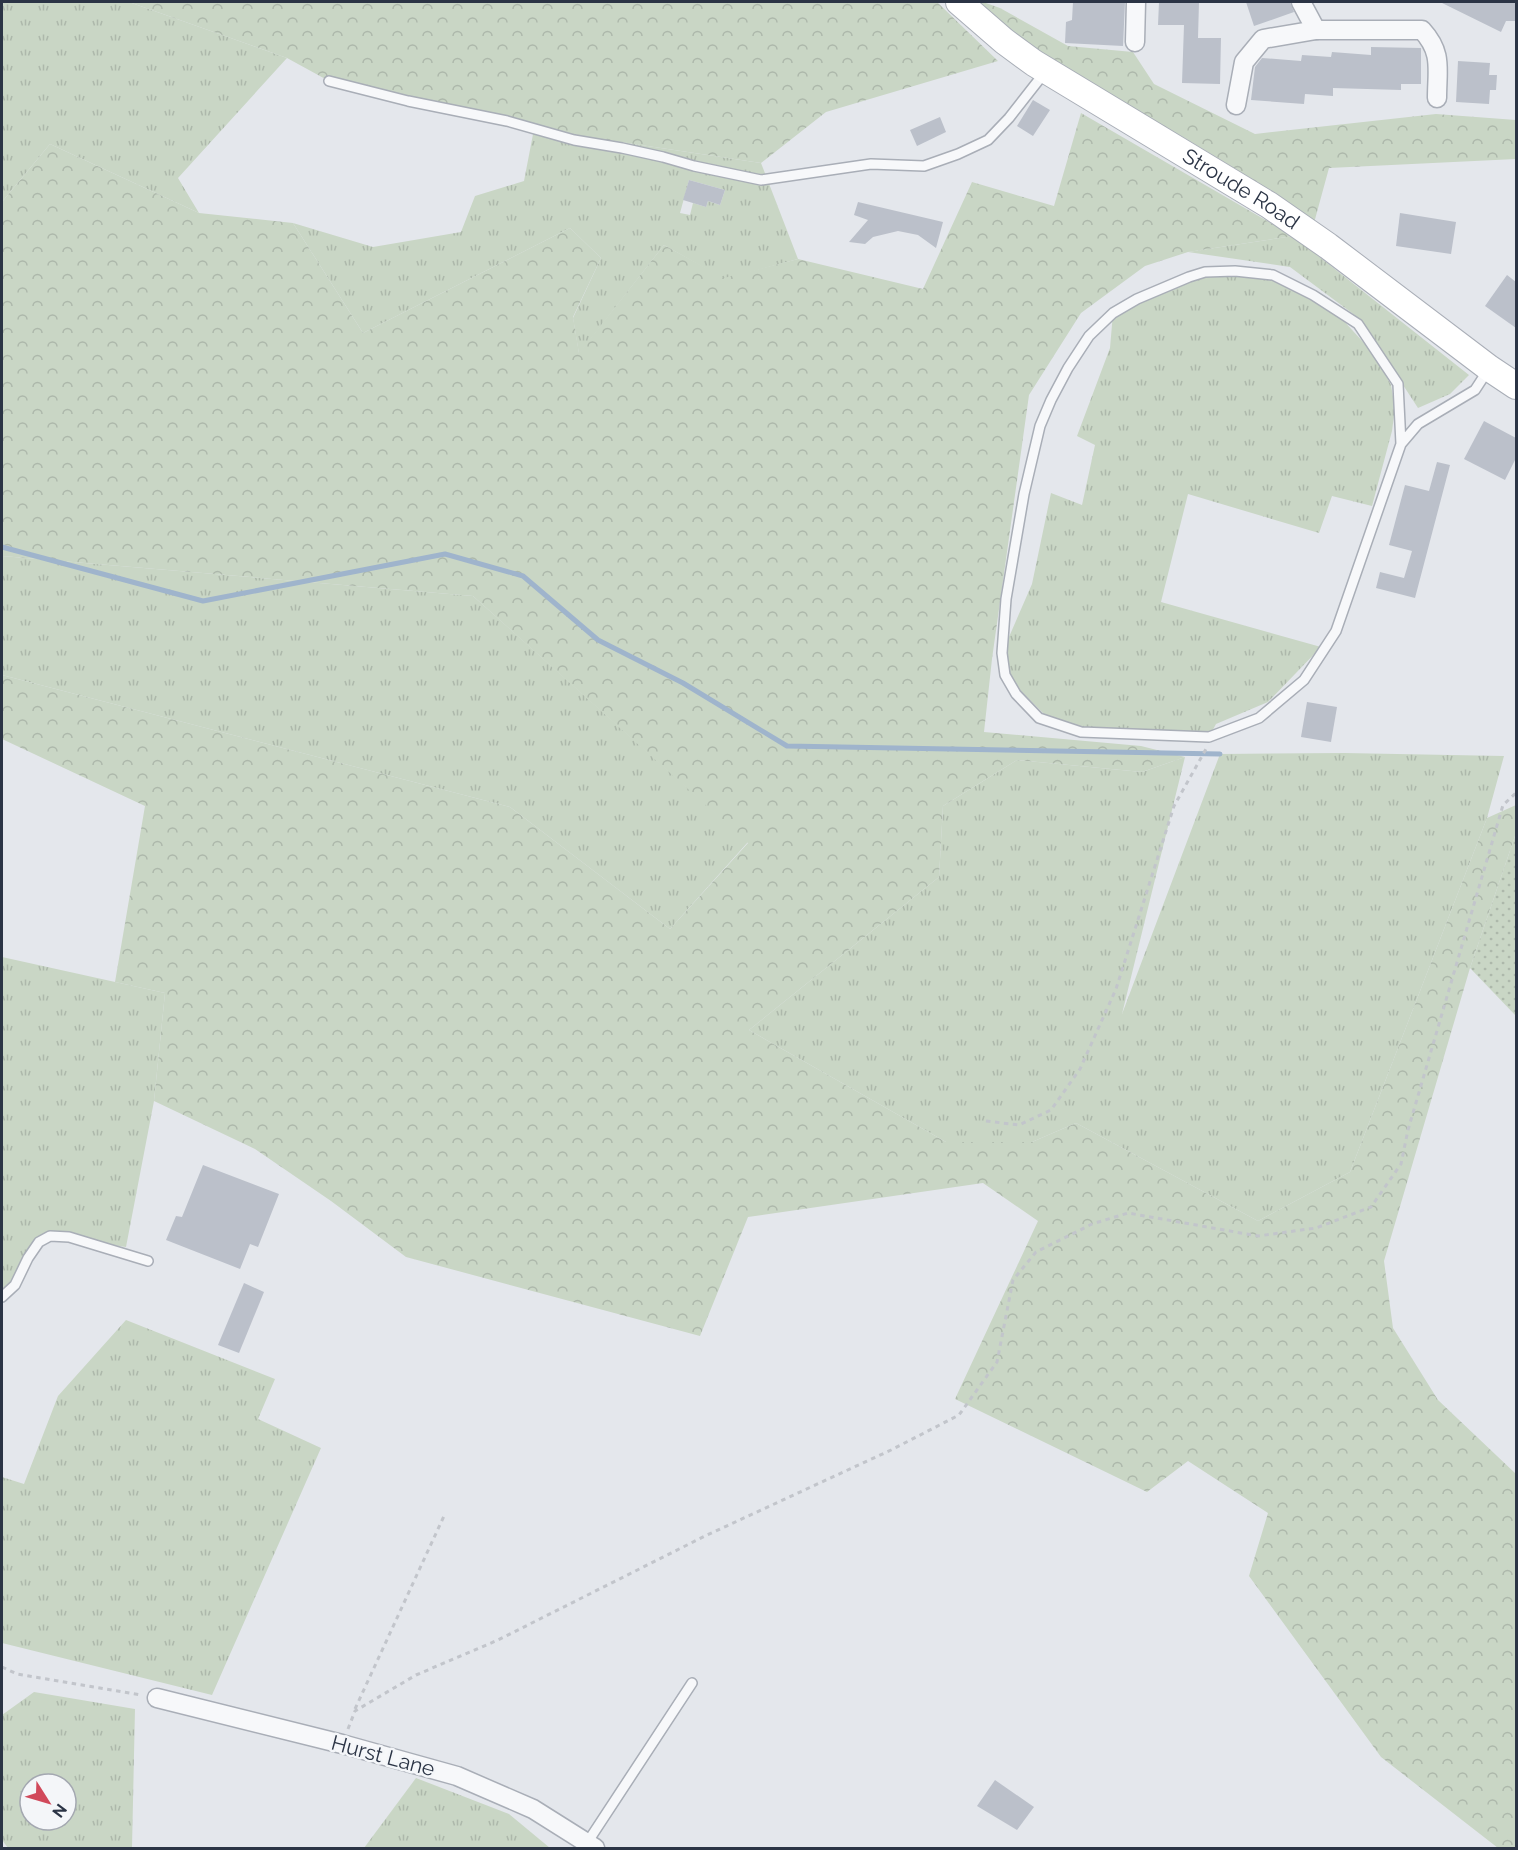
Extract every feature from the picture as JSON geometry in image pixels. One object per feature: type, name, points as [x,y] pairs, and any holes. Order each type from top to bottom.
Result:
[{"type":"street","name":"Stroude Road","points":[[959,2],[1004,41],[1046,70],[1269,205],[1328,246],[1516,386]]},
{"type":"street","points":[[1135,42],[1136,2]]},
{"type":"street","points":[[1301,2],[1316,30]]},
{"type":"street","points":[[1236,105],[1244,62],[1263,39],[1316,30],[1422,30],[1437,51],[1437,98]]},
{"type":"street","name":"Hurst Lane","points":[[157,1698],[342,1744],[457,1776],[533,1809],[591,1846]]},
{"type":"lane","points":[[329,81],[408,101],[507,121],[574,140],[632,150],[760,180],[871,164],[924,166],[958,154],[988,140],[1009,118],[1046,70]]},
{"type":"lane","points":[[1401,444],[1398,384],[1358,324],[1313,295],[1273,275],[1235,271],[1205,272],[1168,286],[1113,313],[1089,336],[1068,368],[1040,426],[1024,494],[1005,598],[1002,652],[1005,675],[1016,694],[1039,718],[1081,732],[1209,737],[1259,718],[1304,680],[1336,631],[1401,444],[1418,424],[1475,390],[1489,368]]},
{"type":"lane","points":[[2,1297],[15,1285],[28,1258],[39,1242],[50,1236],[69,1237],[148,1261]]},
{"type":"lane","points":[[591,1846],[692,1683]]},
{"type":"path","points":[[986,1121],[1019,1125],[1051,1110],[1080,1069],[1116,989],[1174,806],[1207,747]]},
{"type":"path","points":[[354,1711],[416,1675],[498,1640],[705,1536],[891,1450],[959,1415],[997,1362],[1013,1280],[1036,1252],[1059,1240],[1092,1224],[1128,1213],[1258,1236],[1316,1228],[1371,1207],[1401,1164],[1408,1130],[1503,805],[1516,793]]},
{"type":"path","points":[[342,1744],[354,1711],[444,1516]]},
{"type":"path","points":[[2,1667],[17,1674],[157,1698]]},
{"type":"green space","points":[[2,2],[129,2],[287,58],[178,178],[199,213],[50,144],[2,202]]},
{"type":"green space","points":[[129,2],[937,2],[998,61],[826,112],[761,163],[534,129],[329,81],[287,58]]},
{"type":"green space","points":[[972,2],[983,2],[1000,8],[1068,46],[1133,52],[1154,84],[1255,134],[1436,114],[1516,120],[1516,159],[1329,168],[1314,223],[1260,184],[1183,137],[1047,62]]},
{"type":"green space","points":[[1081,113],[1293,236],[1188,252],[1145,266],[1081,313],[1029,395],[984,732],[1141,746],[1185,757],[1142,772],[1017,760],[943,806],[939,877],[749,1030],[946,1142],[1032,1142],[1076,1123],[1258,1221],[1350,1172],[1487,818],[1516,805],[1516,833],[1470,968],[1384,1261],[1393,1328],[1438,1400],[1516,1474],[1516,1848],[1498,1848],[1381,1757],[1249,1576],[1268,1513],[1188,1461],[1147,1492],[955,1399],[1038,1221],[983,1183],[748,1217],[700,1336],[406,1257],[331,1201],[255,1149],[154,1101],[165,993],[115,982],[145,806],[2,739],[2,675],[510,807],[670,929],[748,843],[473,596],[2,556],[2,202],[50,144],[199,213],[293,223],[363,333],[570,228],[601,258],[573,317],[579,353],[664,245],[724,278],[798,259],[923,289],[972,182],[1054,206]]},
{"type":"green space","points":[[534,129],[761,163],[798,259],[724,279],[664,245],[579,354],[573,318],[601,258],[570,228],[363,333],[293,223],[373,247],[461,232],[475,196],[524,181]],"holes":[[[689,180],[725,190],[720,205],[708,201],[706,207],[693,203],[690,215],[680,213]]]},
{"type":"green space","points":[[1293,236],[1469,375],[1450,394],[1418,408],[1360,319],[1290,267],[1188,252]]},
{"type":"green space","points":[[1250,272],[1292,284],[1332,308],[1375,355],[1391,385],[1395,408],[1392,431],[1372,506],[1332,496],[1319,533],[1188,494],[1161,602],[1321,647],[1268,702],[1216,724],[1209,737],[1081,732],[1054,724],[1005,675],[1002,653],[1032,584],[1051,493],[1082,505],[1095,445],[1077,436],[1110,348],[1113,313],[1137,299],[1205,276]]},
{"type":"green space","points":[[2,556],[473,596],[748,842],[670,929],[510,807],[2,675]]},
{"type":"green space","points":[[1344,753],[1504,756],[1487,818],[1350,1172],[1258,1221],[1076,1123],[1032,1142],[946,1142],[749,1030],[939,877],[943,806],[1017,760],[1142,772],[1185,757],[1122,1014],[1220,754]]},
{"type":"green space","points":[[1516,833],[1516,1016],[1470,968]]},
{"type":"green space","points":[[2,957],[165,993],[154,1101],[126,1247],[50,1236],[2,1296]]},
{"type":"green space","points":[[126,1320],[275,1379],[258,1419],[321,1448],[212,1695],[2,1643],[2,1477],[24,1484],[58,1396]]},
{"type":"green space","points":[[34,1692],[135,1709],[132,1848],[8,1848],[2,1840],[2,1715]]},
{"type":"green space","points":[[416,1778],[509,1814],[550,1848],[364,1848]]},
{"type":"building","points":[[1073,2],[1125,2],[1123,46],[1065,43],[1066,22],[1072,20]]},
{"type":"building","points":[[1159,2],[1199,2],[1198,38],[1221,38],[1220,84],[1182,83],[1184,25],[1158,25]]},
{"type":"building","points":[[1246,2],[1290,2],[1294,12],[1254,26]]},
{"type":"building","points":[[1440,2],[1516,2],[1516,21],[1506,21],[1501,32]]},
{"type":"building","points":[[1371,47],[1421,48],[1421,84],[1401,84],[1401,90],[1333,88],[1333,96],[1305,94],[1304,104],[1251,100],[1255,67],[1262,58],[1301,61],[1302,55],[1331,57],[1332,52],[1371,55]]},
{"type":"building","points":[[1458,61],[1490,63],[1489,75],[1497,75],[1496,90],[1490,90],[1489,104],[1456,102]]},
{"type":"building","points":[[1033,100],[1050,110],[1033,136],[1017,126]]},
{"type":"building","points":[[940,117],[946,132],[917,146],[910,130]]},
{"type":"building","points":[[689,180],[725,190],[720,205],[708,201],[706,207],[683,200]]},
{"type":"building","points":[[858,202],[943,222],[936,248],[918,235],[898,231],[873,237],[865,244],[849,242],[868,220],[854,215]]},
{"type":"building","points":[[1400,213],[1456,222],[1451,254],[1396,246]]},
{"type":"building","points":[[1507,275],[1516,282],[1516,328],[1485,306]]},
{"type":"building","points":[[1484,421],[1516,438],[1516,458],[1505,480],[1464,459]]},
{"type":"building","points":[[1437,462],[1450,465],[1415,598],[1376,588],[1380,572],[1404,578],[1412,551],[1389,545],[1405,485],[1429,491]]},
{"type":"building","points":[[1307,702],[1337,707],[1331,742],[1301,737]]},
{"type":"building","points":[[203,1165],[279,1194],[258,1247],[250,1244],[240,1269],[166,1240],[176,1216],[182,1217]]},
{"type":"building","points":[[244,1283],[264,1292],[239,1353],[218,1345]]},
{"type":"building","points":[[995,1780],[1034,1807],[1017,1830],[977,1806]]},
{"type":"waterway","points":[[2,547],[203,601],[445,554],[523,576],[598,640],[683,683],[787,746],[1220,754]]}]
